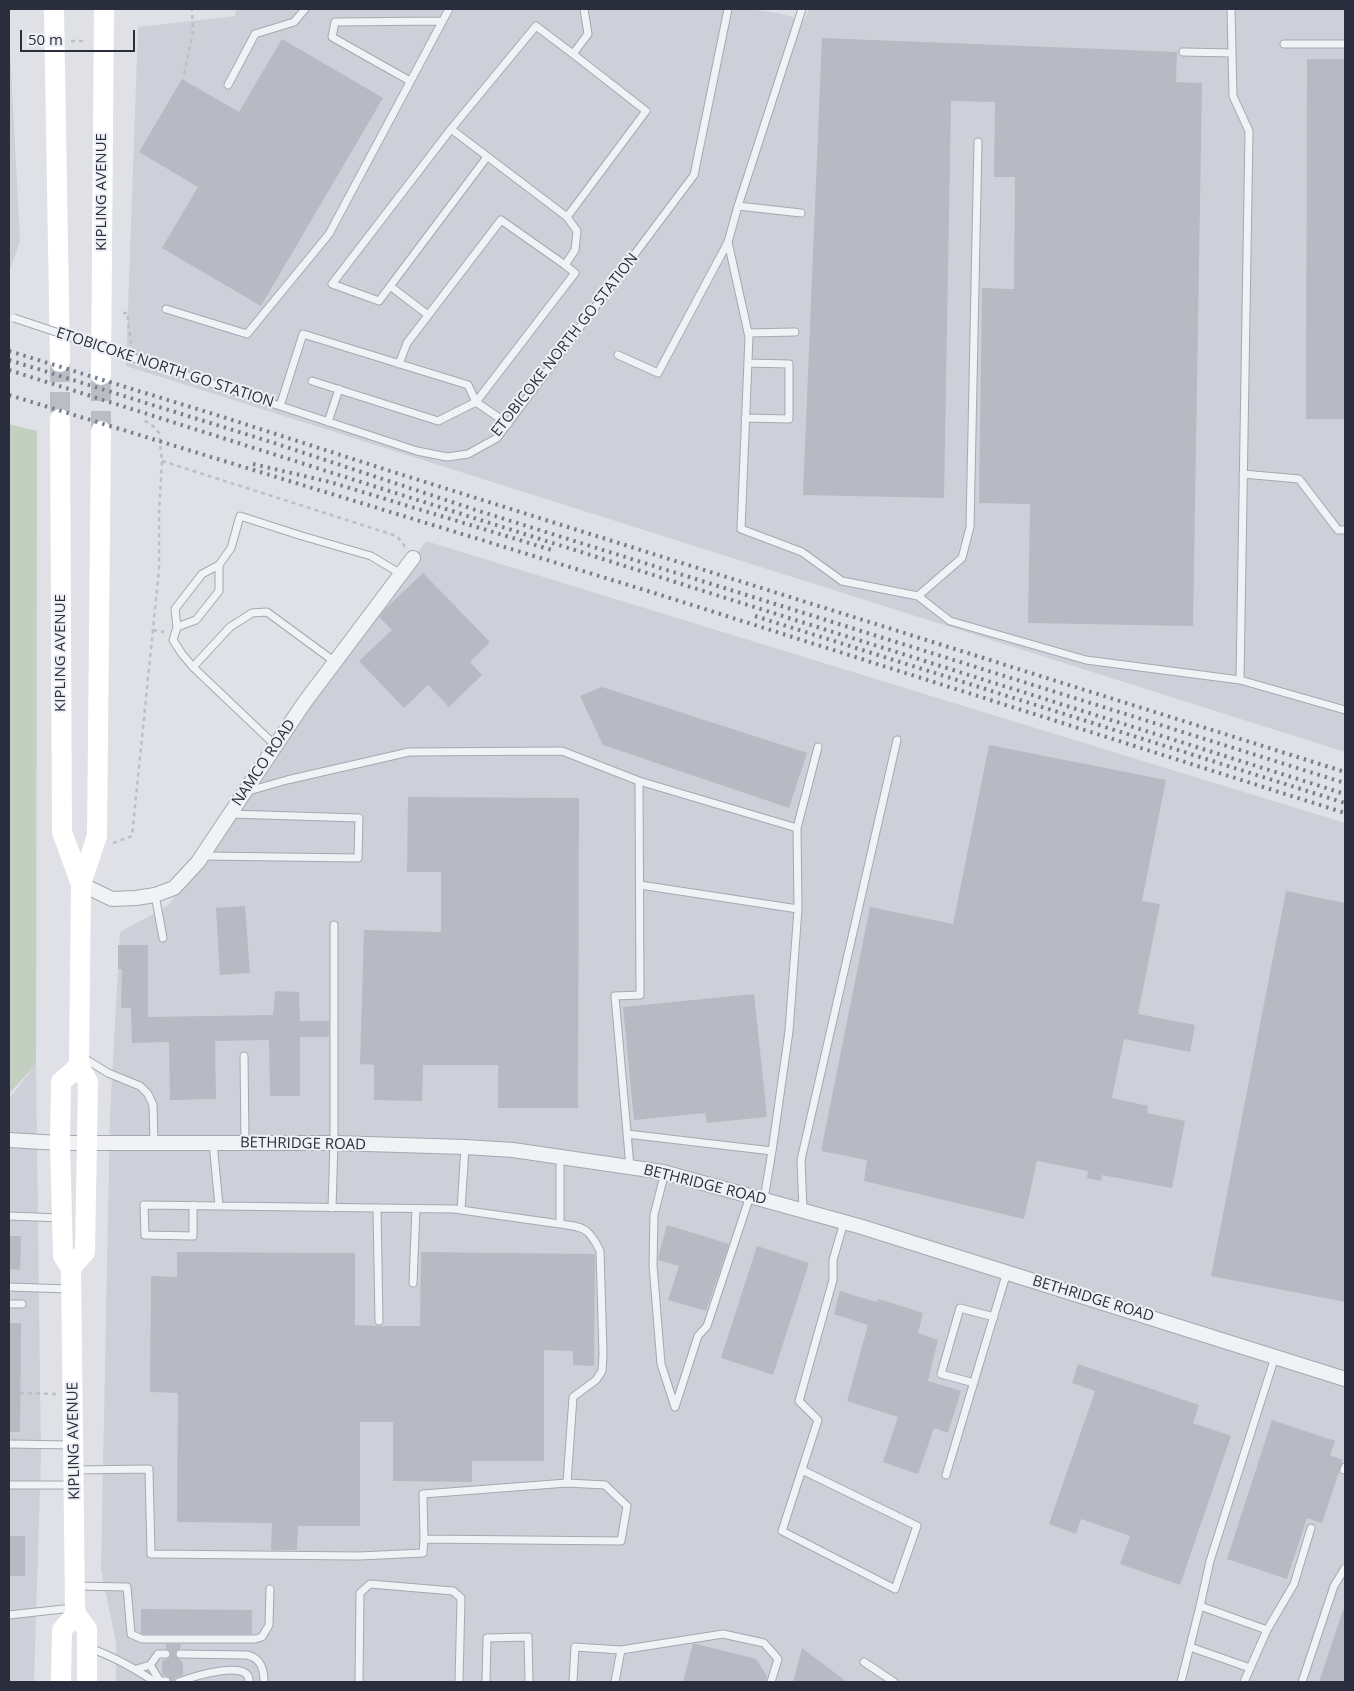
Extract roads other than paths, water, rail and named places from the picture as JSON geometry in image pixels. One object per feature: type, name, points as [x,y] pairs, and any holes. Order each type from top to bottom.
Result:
[{"type":"main road","points":[[54,9],[60,362]]},
{"type":"main road","name":"KIPLING AVENUE","points":[[101,375],[104,9]]},
{"type":"main road","name":"KIPLING AVENUE","points":[[60,419],[62,832],[81,884]]},
{"type":"main road","name":"KIPLING AVENUE","points":[[71,1268],[85,1252],[88,1082],[79,1060],[81,884],[97,836],[101,431]]},
{"type":"main road","name":"KIPLING AVENUE","points":[[76,1611],[71,1268],[63,1256],[60,1143],[61,1082],[79,1060]]},
{"type":"main road","points":[[61,1682],[62,1630],[76,1611],[88,1629],[87,1682]]},
{"type":"street","name":"NAMCO ROAD","points":[[81,884],[112,899],[155,895],[174,888],[202,856],[335,662],[413,558]]},
{"type":"street","name":"BETHRIDGE ROAD","points":[[9,1140],[60,1143],[334,1143],[513,1150],[665,1172],[844,1222],[1345,1379]]},
{"type":"lane","points":[[228,85],[255,34],[294,22],[305,9]]},
{"type":"lane","points":[[166,309],[247,334],[329,234],[449,9]]},
{"type":"lane","points":[[573,54],[588,34],[584,9]]},
{"type":"lane","name":"ETOBICOKE NORTH GO STATION","points":[[12,316],[417,451],[447,457],[468,454],[497,438],[694,175],[728,9]]},
{"type":"lane","points":[[618,355],[658,373],[728,242],[802,9]]},
{"type":"lane","points":[[1231,9],[1233,96],[1249,130],[1240,680]]},
{"type":"lane","points":[[410,81],[332,37],[335,22],[442,21]]},
{"type":"lane","points":[[487,156],[379,301],[332,284],[451,129],[536,26],[646,111],[567,217]]},
{"type":"lane","points":[[1284,44],[1345,44]]},
{"type":"lane","points":[[1183,52],[1232,53]]},
{"type":"lane","points":[[451,129],[567,217],[577,230],[576,250],[565,265]]},
{"type":"lane","points":[[918,596],[962,558],[970,527],[978,142]]},
{"type":"lane","points":[[738,206],[801,213]]},
{"type":"lane","points":[[312,381],[438,421],[476,402],[575,273],[501,220],[407,343],[399,364]]},
{"type":"lane","points":[[728,242],[748,333],[741,529],[802,552],[842,581],[918,596],[950,621],[1086,660],[1240,680],[1345,710]]},
{"type":"lane","points":[[390,286],[428,316]]},
{"type":"lane","points":[[748,333],[795,332]]},
{"type":"lane","points":[[280,406],[303,334],[468,385],[476,402],[508,424]]},
{"type":"lane","points":[[745,418],[789,419],[789,364],[748,363]]},
{"type":"lane","points":[[328,422],[339,389]]},
{"type":"lane","points":[[1243,474],[1300,479],[1338,530],[1345,530]]},
{"type":"lane","points":[[276,746],[193,666],[173,640],[177,627],[175,609],[202,574],[219,565],[231,548],[240,516],[371,556],[401,574]]},
{"type":"lane","points":[[177,627],[196,620],[219,591],[219,565]]},
{"type":"lane","points":[[193,666],[230,627],[252,613],[267,612],[335,662]]},
{"type":"lane","points":[[803,1210],[801,1160],[898,740]]},
{"type":"lane","points":[[665,1172],[654,1215],[653,1265],[661,1364],[675,1407],[698,1336],[707,1326],[757,1198],[772,1152],[789,1031],[798,909],[797,828],[818,747]]},
{"type":"lane","points":[[244,793],[287,780],[409,752],[562,751],[639,781],[797,828]]},
{"type":"lane","points":[[630,1167],[615,996],[640,995],[639,781]]},
{"type":"lane","points":[[202,856],[358,858],[359,818],[229,814]]},
{"type":"lane","points":[[640,885],[798,909]]},
{"type":"lane","points":[[155,895],[163,938]]},
{"type":"lane","points":[[332,1208],[334,1143],[334,925]]},
{"type":"lane","points":[[244,1056],[245,1143]]},
{"type":"lane","points":[[79,1060],[140,1086],[148,1094],[154,1105],[154,1143]]},
{"type":"lane","points":[[627,1134],[772,1152]]},
{"type":"lane","points":[[214,1143],[219,1206]]},
{"type":"lane","points":[[461,1210],[465,1148]]},
{"type":"lane","points":[[560,1157],[560,1224]]},
{"type":"lane","points":[[193,1206],[193,1236],[145,1236],[144,1205],[461,1210],[581,1227],[594,1238],[600,1251],[602,1371],[596,1380],[573,1397],[567,1483]]},
{"type":"lane","points":[[377,1208],[379,1321]]},
{"type":"lane","points":[[413,1283],[416,1209]]},
{"type":"lane","points":[[9,1216],[62,1218]]},
{"type":"lane","points":[[802,1470],[917,1526],[896,1589],[782,1531],[818,1420],[799,1402],[833,1280],[833,1260],[844,1222]]},
{"type":"lane","points":[[946,1475],[1007,1272]]},
{"type":"lane","points":[[9,1287],[71,1289]]},
{"type":"lane","points":[[9,1304],[22,1304]]},
{"type":"lane","points":[[974,1384],[941,1374],[960,1308],[994,1317]]},
{"type":"lane","points":[[1181,1682],[1210,1561],[1275,1356]]},
{"type":"lane","points":[[9,1444],[74,1445]]},
{"type":"lane","points":[[9,1484],[149,1469],[152,1554],[349,1556],[423,1553],[423,1494],[567,1483],[605,1486],[627,1506],[621,1541],[424,1539]]},
{"type":"lane","points":[[1244,1682],[1267,1630],[1294,1584],[1311,1528]]},
{"type":"lane","points":[[1302,1682],[1334,1586],[1345,1568]]},
{"type":"lane","points":[[359,1682],[360,1593],[370,1584],[453,1591],[460,1598],[459,1682]]},
{"type":"lane","points":[[76,1586],[127,1587],[131,1634],[142,1639],[255,1639],[262,1637],[269,1625],[270,1589]]},
{"type":"lane","points":[[1200,1606],[1267,1630]]},
{"type":"lane","points":[[9,1615],[76,1611]]},
{"type":"lane","points":[[574,1682],[575,1647],[621,1650],[723,1634],[764,1644],[778,1659],[772,1682]]},
{"type":"lane","points":[[486,1682],[487,1638],[528,1637],[529,1682]]},
{"type":"lane","points":[[1190,1647],[1250,1668]]},
{"type":"lane","points":[[87,1648],[107,1654],[137,1670],[146,1679],[155,1682]]},
{"type":"lane","points":[[615,1682],[621,1650]]},
{"type":"lane","points":[[137,1670],[150,1665],[158,1654],[166,1654]]},
{"type":"lane","points":[[180,1654],[247,1654],[254,1656],[262,1665],[264,1682]]},
{"type":"lane","points":[[864,1662],[894,1682]]},
{"type":"lane","points":[[150,1665],[160,1681],[166,1681]]},
{"type":"lane","points":[[179,1682],[207,1674],[238,1670],[248,1674],[250,1682]]},
{"type":"tunnel","points":[[60,362],[60,419]]},
{"type":"tunnel","points":[[101,375],[101,431]]},
{"type":"railway","points":[[9,351],[1345,772]]},
{"type":"railway","points":[[9,360],[271,442],[476,510],[1345,783]]},
{"type":"railway","points":[[9,370],[1345,794]]},
{"type":"railway","points":[[9,395],[648,591],[1345,813]]},
{"type":"railway","points":[[253,464],[330,482],[555,551]]},
{"type":"railway","points":[[755,616],[1345,803]]}]
